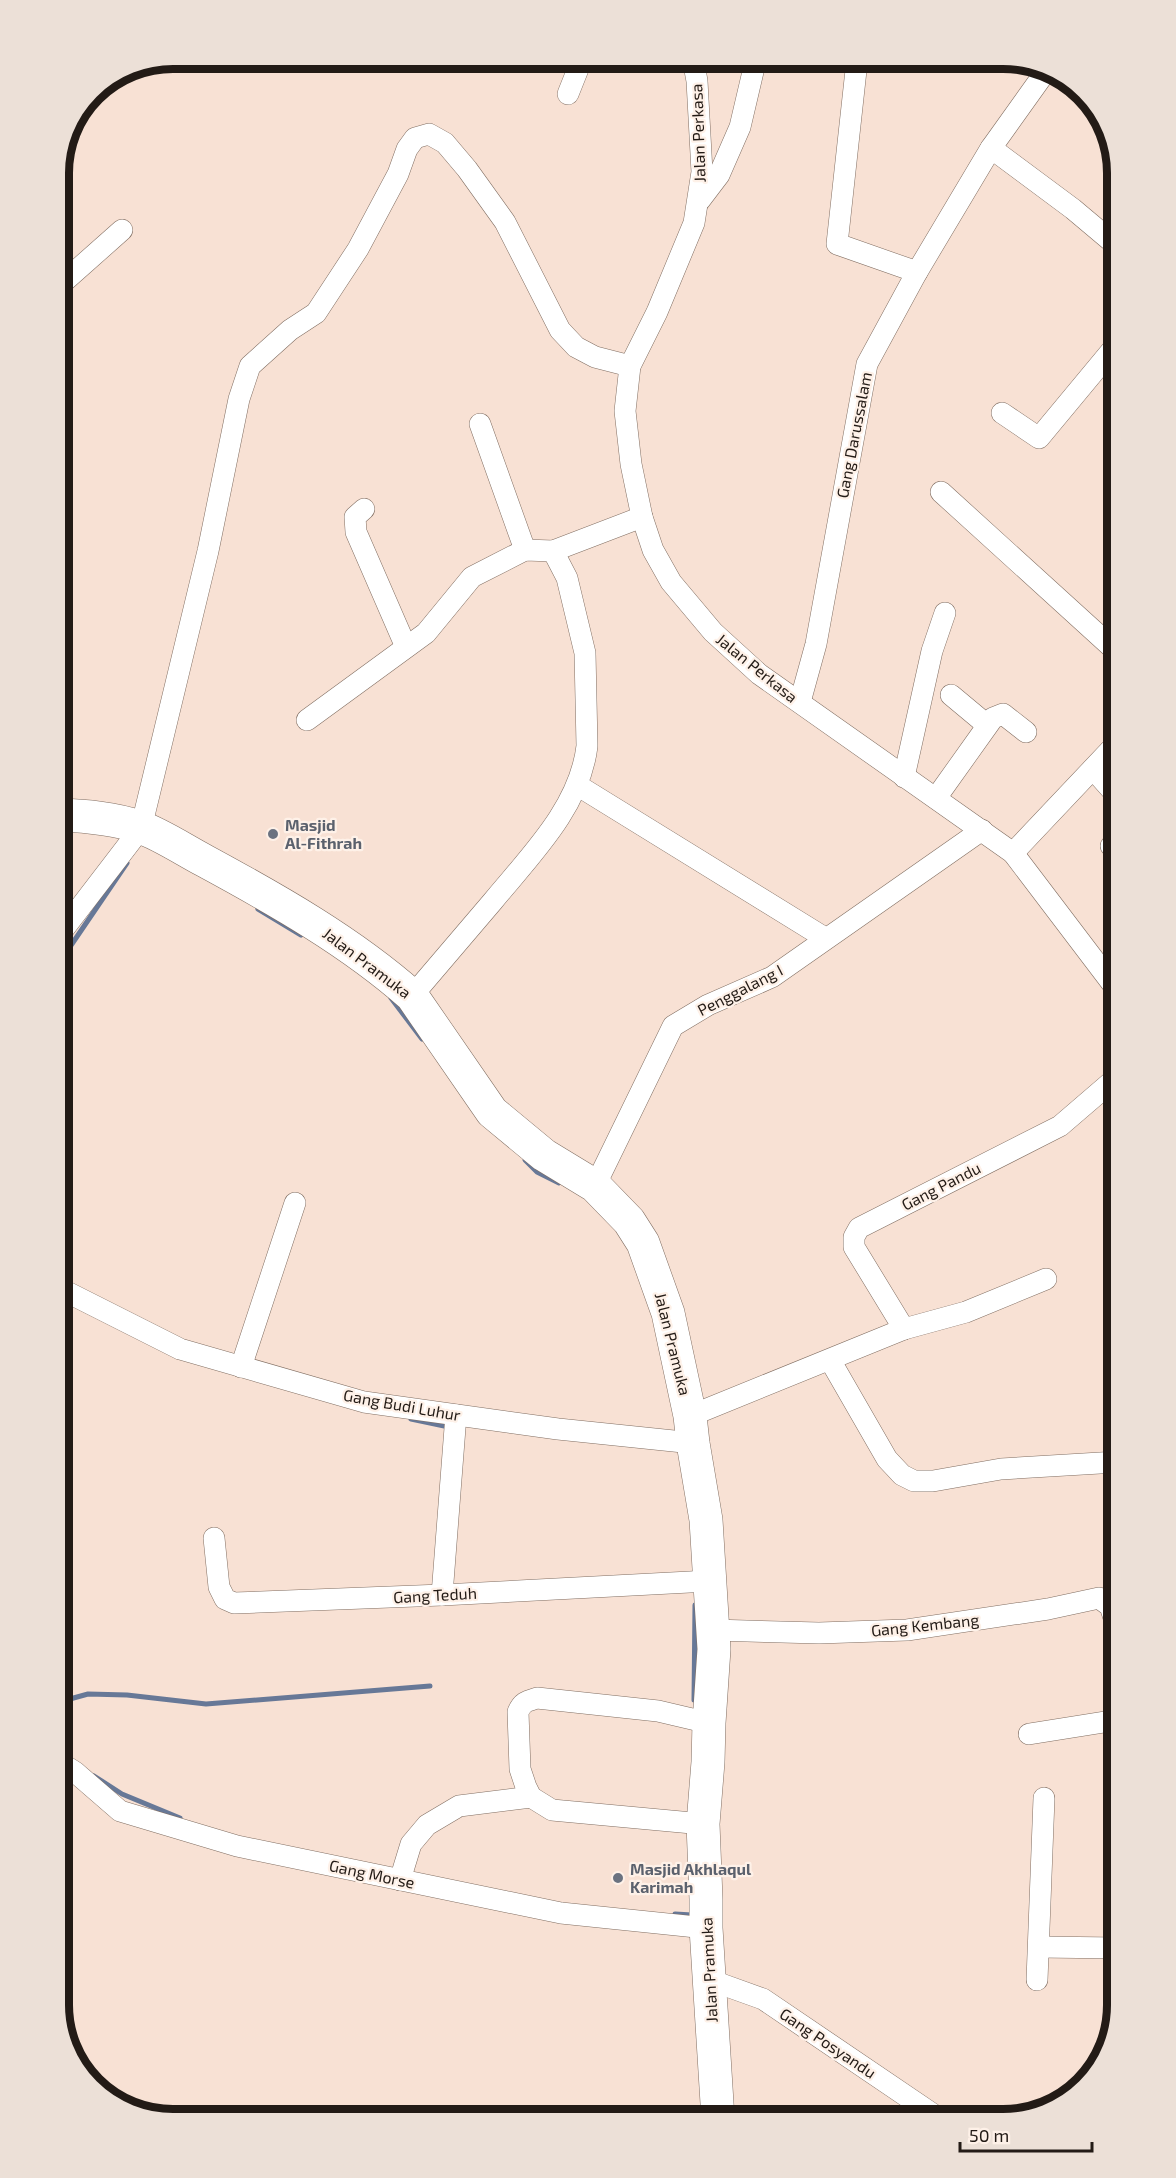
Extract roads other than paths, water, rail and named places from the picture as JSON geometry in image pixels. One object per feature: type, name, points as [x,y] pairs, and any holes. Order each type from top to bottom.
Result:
[{"type":"main road","name":"Jalan Pramuka","points":[[69,816],[96,817],[141,828],[228,874],[319,927],[398,983],[412,996],[492,1112],[544,1155],[595,1186],[617,1206],[644,1243],[668,1313],[706,1520],[714,1649],[703,1824],[706,1928],[717,2109]]},
{"type":"street","points":[[568,94],[578,69]]},
{"type":"street","name":"Jalan Perkasa","points":[[695,69],[702,172],[694,223],[657,312],[630,366],[625,411],[631,464],[642,517],[653,550],[671,582],[713,632],[759,674],[1013,853],[1107,976]]},
{"type":"street","points":[[697,203],[719,175],[740,127],[754,69]]},
{"type":"street","points":[[856,69],[837,244],[917,272]]},
{"type":"street","name":"Gang Darussalam","points":[[800,702],[816,644],[867,364],[917,272],[991,148],[1042,77]]},
{"type":"street","points":[[69,922],[141,828],[208,551],[239,399],[250,366],[290,330],[316,313],[358,249],[398,174],[407,149],[415,138],[429,134],[445,143],[467,170],[505,222],[561,330],[576,347],[595,357],[630,366]]},
{"type":"street","points":[[991,148],[1107,237]]},
{"type":"street","points":[[69,277],[122,230]]},
{"type":"street","points":[[1002,412],[1039,438],[1107,357]]},
{"type":"street","points":[[480,424],[525,550]]},
{"type":"street","points":[[941,492],[1107,642]]},
{"type":"street","points":[[364,509],[355,517],[356,532],[406,647]]},
{"type":"street","points":[[308,720],[426,633],[472,577],[525,550],[554,551],[642,517]]},
{"type":"street","points":[[412,996],[548,836],[577,785],[586,758],[585,653],[567,578],[554,551]]},
{"type":"street","points":[[904,777],[932,651],[945,613]]},
{"type":"street","points":[[951,695],[987,725]]},
{"type":"street","points":[[936,798],[993,718],[1003,714],[1026,732]]},
{"type":"street","points":[[1013,853],[1107,754]]},
{"type":"street","points":[[1093,769],[1107,784]]},
{"type":"street","points":[[577,785],[825,938]]},
{"type":"street","name":"Penggalang I","points":[[595,1186],[673,1026],[708,1005],[772,977],[982,830]]},
{"type":"street","name":"Gang Pandu","points":[[904,1329],[854,1247],[854,1237],[859,1228],[1060,1126],[1107,1086]]},
{"type":"street","points":[[241,1366],[295,1203]]},
{"type":"street","points":[[691,1430],[830,1360],[904,1329],[966,1312],[1046,1280]]},
{"type":"street","name":"Gang Budi Luhur","points":[[69,1293],[180,1349],[364,1402],[558,1429],[691,1430]]},
{"type":"street","points":[[830,1360],[887,1459],[902,1475],[914,1481],[933,1481],[1001,1469],[1107,1463]]},
{"type":"street","points":[[442,1595],[456,1415]]},
{"type":"street","name":"Gang Teduh","points":[[214,1538],[219,1587],[225,1599],[234,1603],[709,1581]]},
{"type":"street","name":"Gang Kembang","points":[[713,1630],[819,1633],[907,1630],[1048,1609],[1099,1598],[1107,1604]]},
{"type":"street","points":[[531,1797],[520,1769],[518,1712],[521,1705],[527,1701],[537,1698],[658,1711],[709,1724]]},
{"type":"street","points":[[1029,1734],[1107,1722]]},
{"type":"street","name":"Gang Morse","points":[[69,1768],[120,1811],[237,1846],[561,1913],[706,1928]]},
{"type":"street","points":[[400,1880],[411,1844],[427,1825],[459,1806],[531,1797],[552,1809],[703,1824]]},
{"type":"street","points":[[1037,1980],[1044,1798]]},
{"type":"street","points":[[1039,1947],[1107,1948]]},
{"type":"street","name":"Gang Posyandu","points":[[710,1980],[763,1999],[924,2109]]},
{"type":"waterway","points":[[69,948],[127,863]]},
{"type":"waterway","points":[[258,909],[301,935]]},
{"type":"waterway","points":[[391,998],[422,1039]]},
{"type":"waterway","points":[[525,1160],[537,1172],[559,1183]]},
{"type":"waterway","points":[[411,1419],[449,1427]]},
{"type":"waterway","points":[[694,1700],[695,1605]]},
{"type":"waterway","points":[[69,1699],[88,1694],[127,1695],[206,1704],[430,1686]]},
{"type":"waterway","points":[[94,1776],[122,1794],[180,1818]]},
{"type":"waterway","points":[[675,1914],[692,1915],[692,1911]]},
{"type":"place","name":"Masjid Al-Fithrah","points":[[273,834]]},
{"type":"place","name":"Masjid Akhlaqul Karimah","points":[[618,1878]]}]
